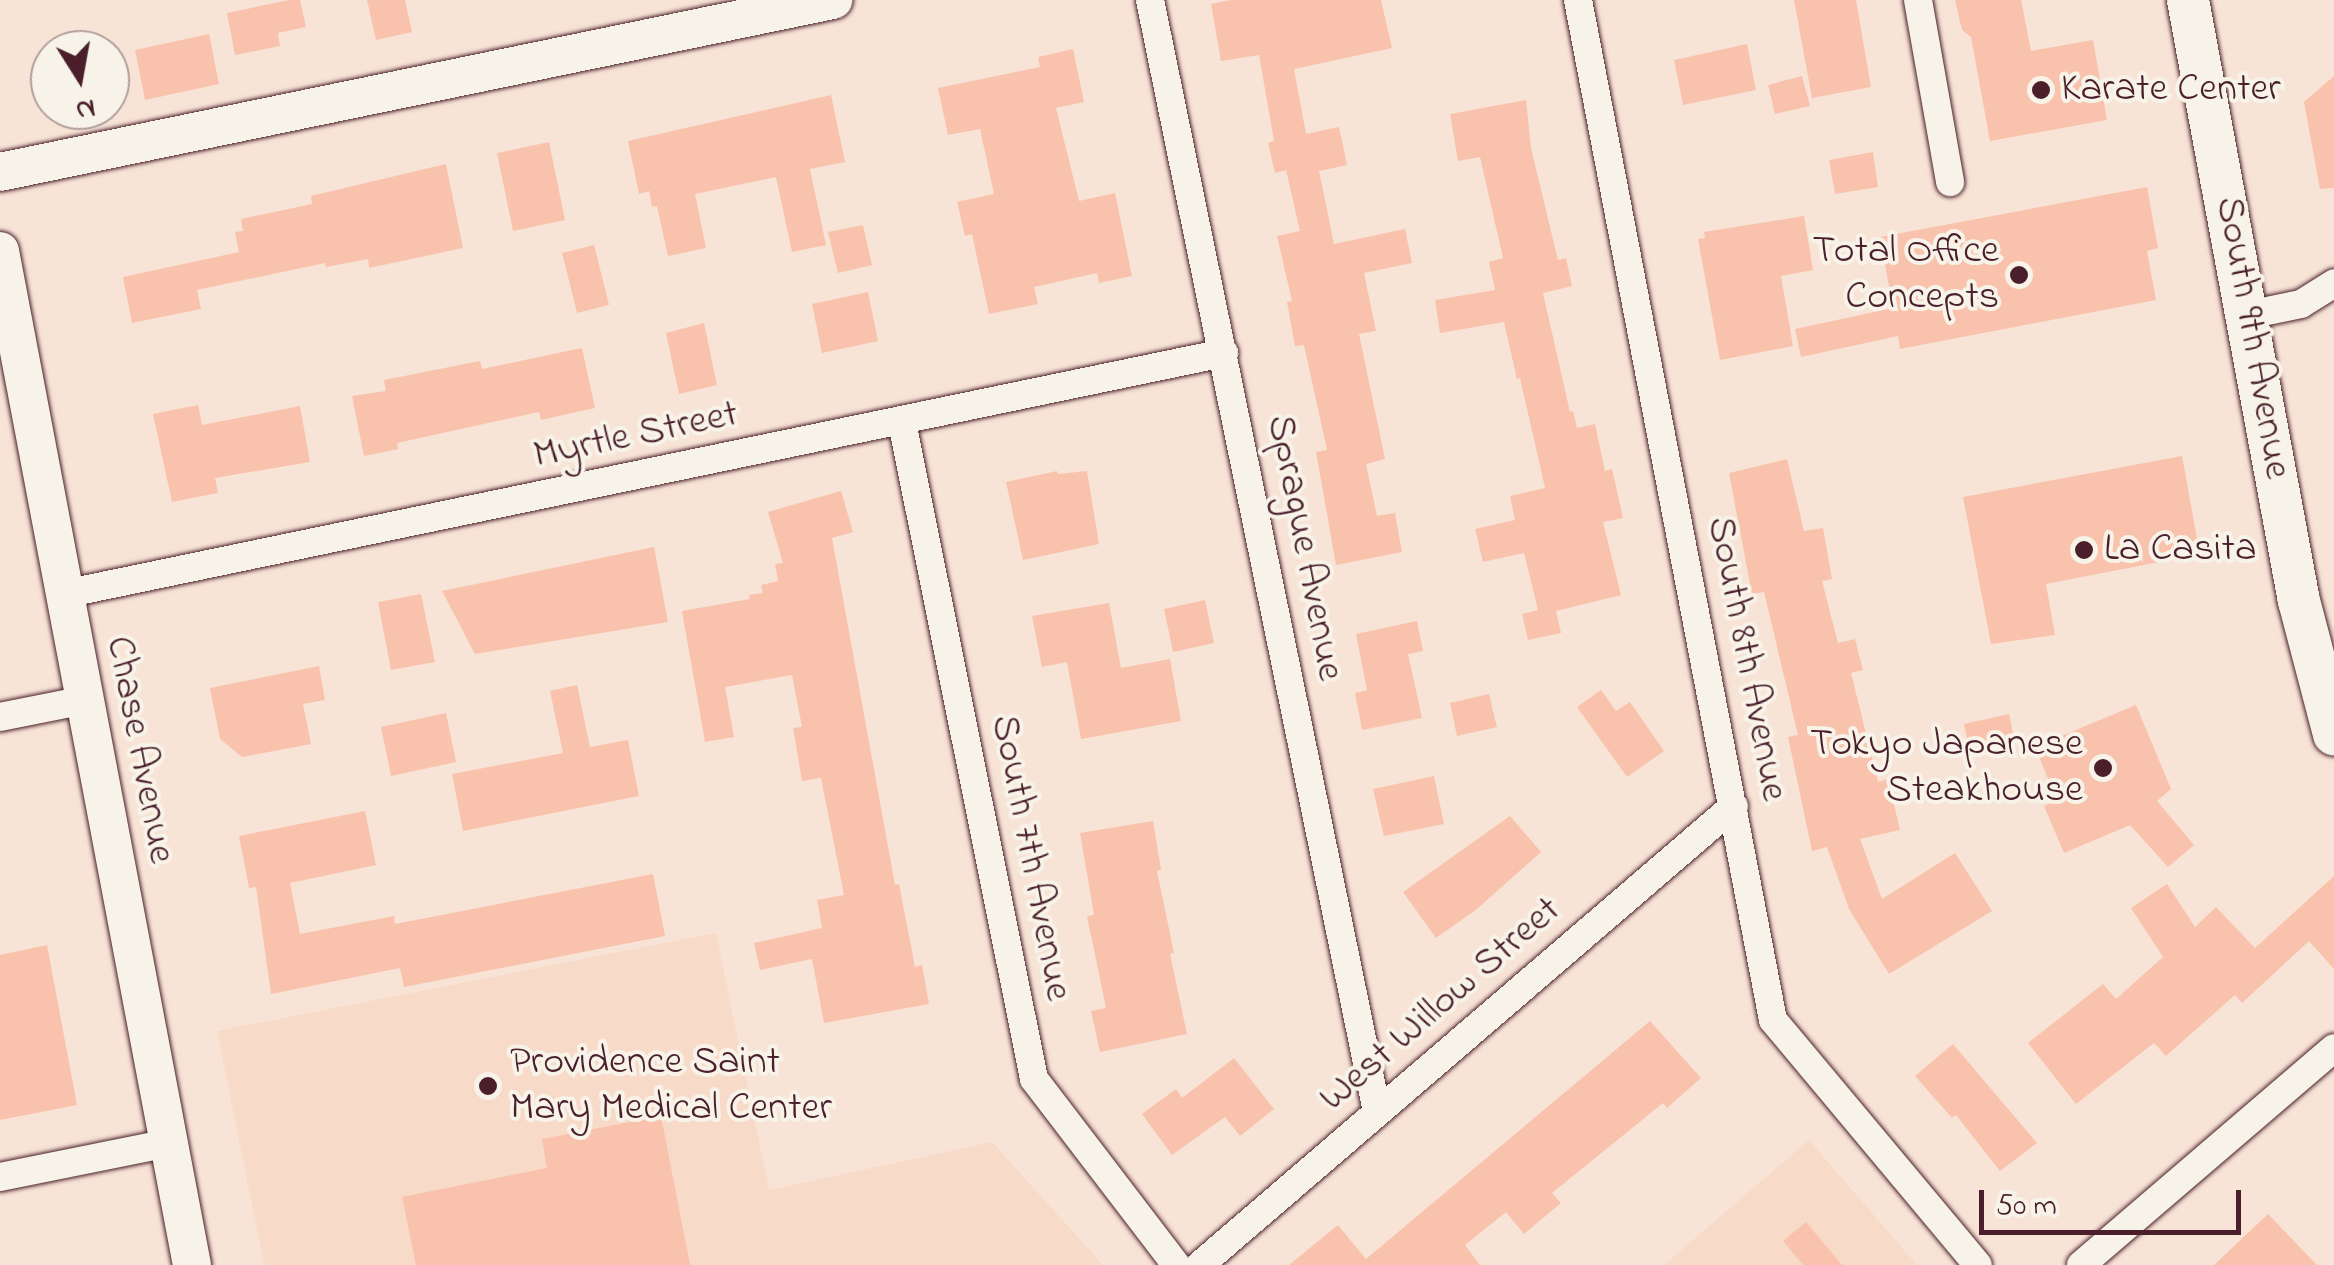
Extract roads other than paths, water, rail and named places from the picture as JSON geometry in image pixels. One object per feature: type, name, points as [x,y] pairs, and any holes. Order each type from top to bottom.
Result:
[{"type":"main road","name":"South 9th Avenue","points":[[2188,0],[2299,601],[2334,734]]},
{"type":"street","points":[[0,172],[834,0]]},
{"type":"street","name":"Sprague Avenue","points":[[1150,0],[1378,1112]]},
{"type":"street","name":"South 8th Avenue","points":[[1578,0],[1773,1020],[1978,1265]]},
{"type":"street","points":[[1918,0],[1950,182]]},
{"type":"street","name":"Chase Avenue","points":[[0,251],[192,1265]]},
{"type":"street","points":[[2248,314],[2301,304],[2334,283]]},
{"type":"street","name":"Myrtle Street","points":[[64,594],[1224,353]]},
{"type":"street","name":"South 7th Avenue","points":[[902,422],[1034,1079],[1176,1265]]},
{"type":"street","points":[[0,717],[84,700]]},
{"type":"street","name":"West Willow Street","points":[[1200,1265],[1734,806]]},
{"type":"street","points":[[2081,1265],[2334,1048]]},
{"type":"street","points":[[0,1177],[168,1143]]},
{"type":"place","name":"Karate Center","points":[[2041,90]]},
{"type":"place","name":"Total Office Concepts","points":[[2019,275]]},
{"type":"place","name":"La Casita","points":[[2084,550]]},
{"type":"place","name":"Tokyo Japanese Steakhouse","points":[[2103,768]]},
{"type":"place","name":"Providence Saint Mary Medical Center","points":[[488,1086]]}]
